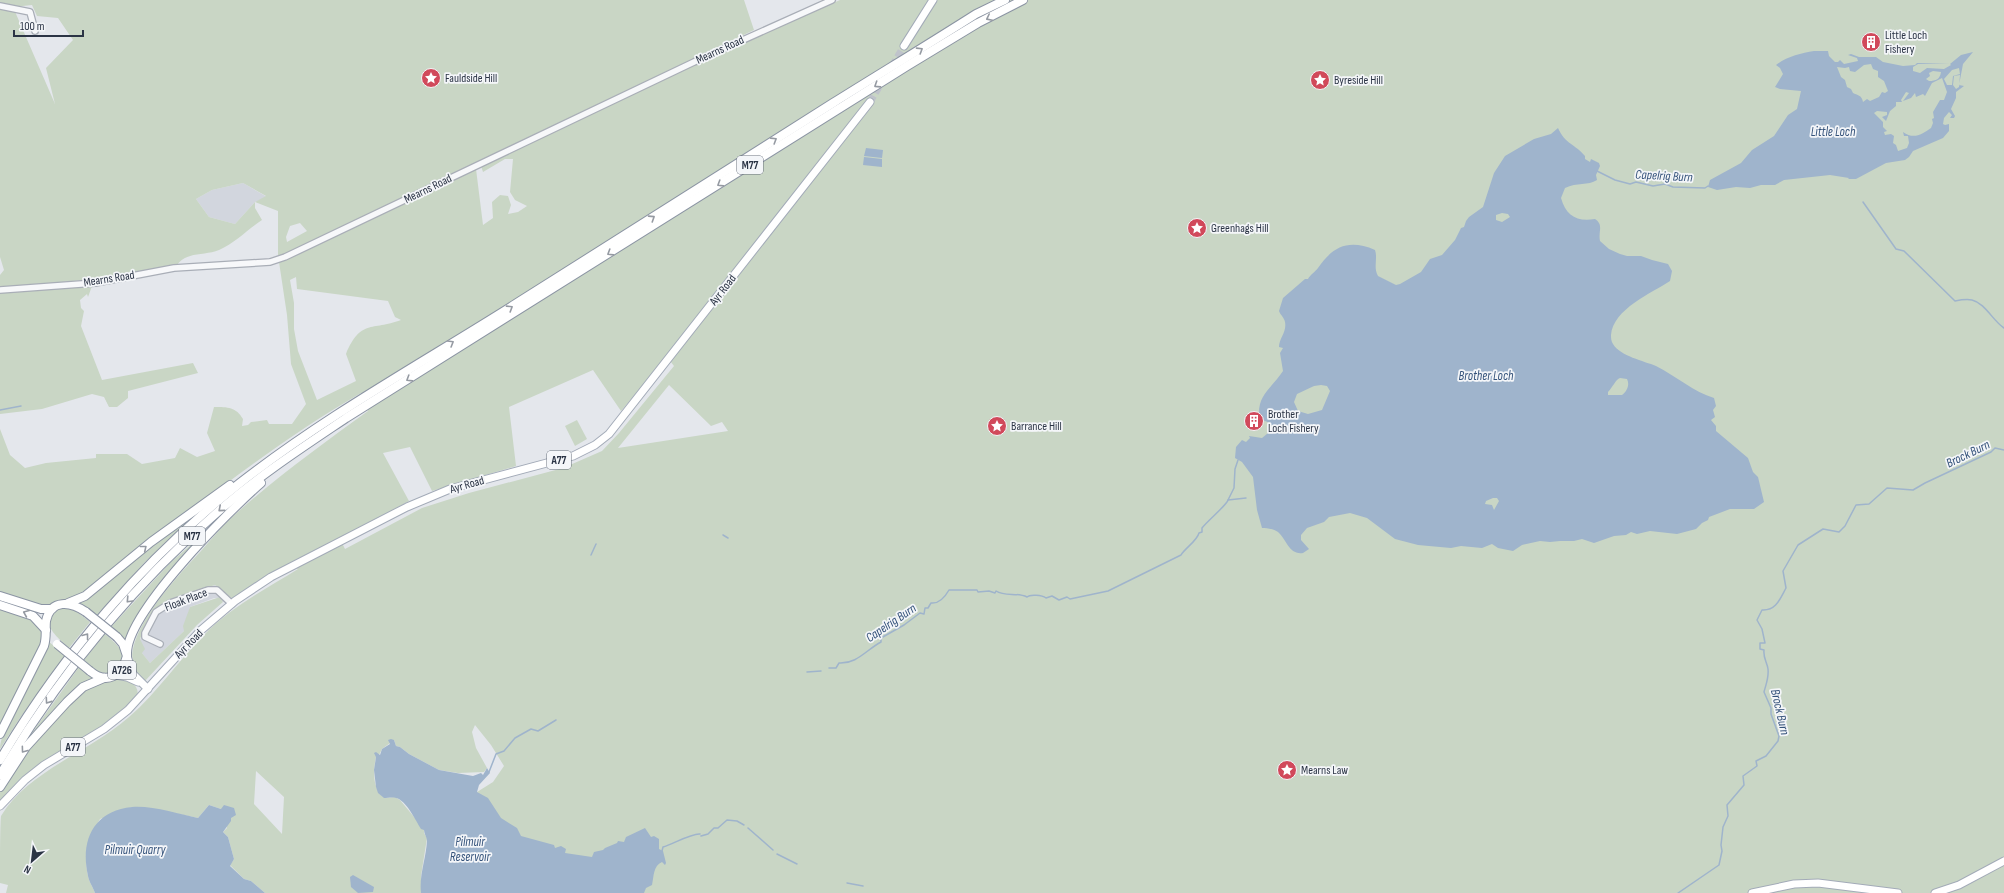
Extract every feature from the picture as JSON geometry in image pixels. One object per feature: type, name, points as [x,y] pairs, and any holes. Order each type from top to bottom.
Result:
[{"type":"highway","name":"M77","points":[[0,760],[25,719],[92,629],[145,570],[186,530],[240,483],[314,429],[359,400],[507,310],[976,14],[1005,0]]},
{"type":"highway","name":"M77","points":[[0,775],[50,697],[85,650],[155,571],[222,509],[272,469],[318,437],[907,66],[978,23],[1023,0]]},
{"type":"highway","points":[[0,734],[44,646],[47,617],[52,609],[60,604],[68,603],[85,596],[164,533],[276,450],[359,400]]},
{"type":"highway","points":[[127,655],[130,639],[145,613],[182,563],[241,502],[318,437]]},
{"type":"highway","points":[[0,596],[41,609],[52,609]]},
{"type":"highway","name":"A726","points":[[0,605],[33,616],[57,644],[96,676],[104,678],[116,675],[123,668],[127,655],[123,644],[117,637],[86,612],[68,603]]},
{"type":"highway","points":[[0,787],[26,747],[67,702],[83,687],[104,678]]},
{"type":"main road","points":[[904,46],[932,0]]},
{"type":"main road","name":"Ayr Road","points":[[0,806],[36,771],[111,724],[128,710],[200,632],[232,604],[271,577],[407,508],[450,489],[573,456],[595,445],[609,434],[870,102]]},
{"type":"main road","name":"A726","points":[[127,655],[132,671],[140,682],[148,689]]},
{"type":"main road","name":"A726","points":[[116,675],[140,682]]},
{"type":"main road","points":[[1935,893],[1959,885],[2004,861]]},
{"type":"main road","points":[[1752,893],[1787,885],[1818,884],[1898,893]]},
{"type":"street","name":"Mearns Road","points":[[0,290],[96,283],[174,268],[270,262],[285,257],[694,62],[830,0]]},
{"type":"street","points":[[0,6],[30,12],[35,31]]},
{"type":"street","name":"Floak Place","points":[[160,644],[145,637],[145,633],[156,612],[170,603],[208,590],[217,590],[232,604]]},
{"type":"shaded area","points":[[243,183],[267,197],[255,202],[235,224],[209,217],[196,199],[212,190]]},
{"type":"shaded area","points":[[215,585],[230,597],[223,602],[220,598],[214,598],[190,607],[184,631],[150,663],[142,653],[140,640],[145,627],[164,603]]},
{"type":"green space","points":[[0,0],[744,0],[754,30],[441,179],[444,185],[476,169],[483,225],[493,218],[492,202],[500,195],[508,196],[511,205],[508,214],[518,212],[527,206],[515,200],[510,192],[513,159],[505,159],[483,172],[481,166],[686,68],[840,0],[2004,0],[2004,893],[498,893],[477,792],[493,782],[504,766],[491,745],[475,725],[472,732],[476,748],[487,768],[484,772],[458,773],[439,770],[396,746],[394,740],[382,749],[376,757],[374,779],[378,790],[385,798],[395,797],[400,800],[424,829],[424,833],[427,838],[421,876],[421,893],[265,893],[251,881],[244,879],[230,865],[234,859],[228,837],[223,832],[227,828],[221,809],[209,805],[198,818],[164,811],[132,807],[100,819],[90,839],[86,860],[89,878],[95,893],[6,893],[8,885],[0,883],[1,816],[13,800],[27,786],[61,762],[96,741],[129,717],[149,698],[194,645],[214,625],[249,599],[298,569],[289,564],[233,599],[215,585],[179,597],[161,607],[146,625],[140,639],[145,649],[142,653],[150,663],[184,631],[183,626],[190,607],[220,597],[223,602],[197,625],[145,681],[134,668],[133,652],[138,634],[149,614],[163,595],[177,577],[231,518],[281,476],[368,411],[361,393],[325,415],[223,486],[91,589],[72,600],[43,605],[0,592],[0,429],[10,455],[25,468],[46,463],[96,458],[96,454],[127,454],[142,464],[175,458],[180,448],[197,457],[215,451],[207,433],[214,407],[231,408],[237,412],[243,419],[242,426],[248,425],[251,422],[267,420],[269,424],[292,424],[306,404],[291,364],[287,315],[279,262],[295,255],[278,258],[278,211],[255,202],[255,208],[262,220],[230,244],[219,250],[191,256],[181,261],[177,265],[94,279],[0,288],[0,275],[4,270],[0,257]],"holes":[[[32,5],[37,16],[58,18],[73,40],[46,68],[55,104],[13,7]],[[243,183],[266,196],[255,202],[235,224],[209,217],[196,199],[212,190]],[[300,223],[307,231],[287,242],[286,237],[290,226]],[[296,277],[297,289],[388,301],[395,317],[401,320],[368,328],[357,335],[346,354],[356,381],[317,400],[298,351],[294,329],[294,303],[290,280]],[[667,357],[674,366],[619,433],[602,451],[563,468],[469,493],[422,508],[345,549],[340,539],[409,501],[383,453],[410,447],[432,491],[516,466],[509,407],[593,370],[621,411]],[[669,385],[711,426],[722,422],[728,431],[618,448]],[[256,771],[284,797],[282,834],[254,804]]]},
{"type":"green space","points":[[92,286],[88,297],[87,294],[80,300],[81,308],[84,311],[81,326],[102,380],[193,363],[198,373],[128,391],[128,398],[117,407],[109,407],[104,397],[92,394],[42,409],[0,414],[0,293]]},
{"type":"green space","points":[[577,420],[587,439],[575,446],[565,426]]},
{"type":"green space","points":[[205,506],[145,562],[96,616],[79,604],[156,542]]},
{"type":"green space","points":[[217,522],[171,570],[126,642],[111,627],[170,563]]},
{"type":"green space","points":[[64,607],[71,607],[90,622],[69,648],[53,632],[48,621],[50,616],[55,611]]},
{"type":"green space","points":[[0,609],[21,615],[34,622],[41,633],[43,641],[0,726]]},
{"type":"green space","points":[[105,634],[120,649],[123,658],[122,663],[110,674],[98,672],[84,660]]},
{"type":"green space","points":[[49,642],[66,655],[20,718],[0,749],[4,733],[36,671]]},
{"type":"green space","points":[[79,667],[94,679],[27,740]]},
{"type":"green space","points":[[118,679],[130,682],[136,687],[138,693],[137,698],[105,726],[67,748],[0,802],[0,792],[40,735],[81,693],[105,681]]},
{"type":"water","name":"Little Loch","points":[[1814,51],[1828,51],[1829,56],[1835,62],[1840,60],[1844,64],[1858,61],[1857,58],[1848,55],[1851,54],[1859,57],[1876,57],[1883,62],[1903,66],[1915,65],[1917,63],[1950,64],[1961,55],[1973,52],[1963,64],[1959,83],[1960,75],[1954,76],[1953,85],[1956,89],[1959,85],[1964,86],[1956,92],[1956,98],[1951,109],[1955,116],[1954,118],[1950,118],[1952,115],[1949,112],[1944,118],[1943,124],[1949,124],[1949,131],[1943,138],[1913,151],[1905,160],[1886,163],[1856,179],[1848,179],[1849,178],[1830,175],[1784,180],[1775,185],[1761,185],[1750,188],[1736,187],[1717,190],[1708,187],[1710,180],[1741,163],[1752,150],[1774,136],[1788,115],[1797,109],[1801,91],[1780,89],[1775,87],[1783,74],[1780,68],[1776,65],[1799,54]],"holes":[[[1871,64],[1873,69],[1878,71],[1878,77],[1884,81],[1888,91],[1885,93],[1882,92],[1879,97],[1870,101],[1867,99],[1863,102],[1858,95],[1853,93],[1851,89],[1847,87],[1845,80],[1841,77],[1837,67],[1849,67],[1850,71],[1855,72],[1864,65]],[[1918,64],[1951,65],[1944,69],[1927,68],[1920,73],[1913,71],[1913,67]],[[1959,68],[1960,74],[1953,76],[1952,85],[1947,85],[1944,79],[1952,70]],[[1933,71],[1941,72],[1939,78],[1936,80],[1929,81],[1926,79],[1930,76],[1929,73]],[[1942,78],[1947,92],[1944,100],[1940,100],[1933,112],[1934,118],[1932,119],[1933,123],[1931,128],[1914,136],[1903,132],[1904,136],[1908,136],[1909,143],[1907,148],[1898,151],[1896,145],[1893,143],[1894,136],[1891,134],[1885,135],[1884,132],[1887,131],[1883,127],[1883,122],[1874,113],[1877,111],[1887,112],[1887,115],[1882,117],[1886,121],[1890,111],[1896,106],[1896,102],[1902,102],[1901,100],[1906,92],[1909,93],[1903,101],[1911,98],[1915,93],[1916,97],[1923,94],[1925,96],[1932,83]]]},
{"type":"water","name":"Brother Loch","points":[[1558,128],[1567,141],[1585,156],[1585,159],[1590,162],[1591,159],[1599,163],[1600,166],[1596,175],[1597,180],[1594,182],[1565,188],[1561,198],[1569,213],[1583,220],[1595,219],[1598,221],[1600,226],[1600,241],[1609,249],[1627,256],[1641,256],[1668,264],[1672,271],[1670,281],[1634,303],[1619,317],[1613,326],[1611,335],[1612,343],[1621,352],[1656,366],[1699,392],[1714,398],[1716,406],[1713,410],[1715,417],[1711,420],[1716,426],[1716,431],[1748,458],[1753,472],[1758,477],[1764,502],[1754,509],[1730,509],[1709,517],[1708,520],[1696,529],[1677,534],[1650,531],[1637,534],[1631,532],[1626,535],[1614,536],[1594,543],[1582,539],[1574,541],[1540,541],[1522,545],[1513,551],[1498,548],[1492,544],[1482,548],[1461,546],[1451,548],[1418,545],[1395,539],[1367,518],[1350,513],[1329,517],[1324,522],[1307,528],[1301,535],[1301,540],[1309,549],[1303,553],[1294,552],[1278,532],[1275,530],[1262,528],[1257,510],[1253,477],[1242,462],[1235,458],[1236,447],[1242,440],[1246,442],[1250,438],[1249,436],[1262,438],[1274,428],[1270,423],[1260,419],[1263,416],[1259,415],[1259,408],[1263,396],[1283,371],[1280,353],[1283,348],[1279,347],[1284,332],[1285,322],[1279,311],[1283,298],[1305,279],[1308,279],[1330,254],[1349,245],[1357,245],[1375,250],[1378,276],[1396,285],[1421,272],[1430,259],[1442,255],[1455,240],[1469,217],[1483,207],[1494,173],[1505,156],[1534,139],[1551,134]],"holes":[[[1502,213],[1508,214],[1510,217],[1502,222],[1496,220],[1496,215]],[[1618,379],[1627,379],[1627,390],[1622,395],[1608,395],[1608,392]],[[1314,386],[1327,386],[1330,391],[1322,410],[1308,414],[1298,411],[1294,402],[1297,394]],[[1493,498],[1497,498],[1499,501],[1494,510],[1492,505],[1485,504],[1486,501]]]},
{"type":"water","points":[[866,148],[883,150],[882,158],[864,156]]},
{"type":"water","points":[[864,157],[882,159],[882,167],[863,165]]},
{"type":"water","name":"Pilmuir Reservoir","points":[[388,740],[394,740],[396,746],[439,770],[473,776],[481,773],[483,775],[487,768],[490,773],[479,785],[477,792],[488,798],[501,818],[517,828],[521,836],[554,845],[555,848],[561,846],[566,849],[565,853],[592,857],[594,852],[603,850],[617,843],[618,841],[624,842],[626,837],[645,828],[651,837],[654,836],[659,839],[659,849],[663,851],[666,863],[665,865],[662,862],[657,866],[654,872],[652,885],[646,888],[644,893],[421,893],[421,880],[427,841],[424,830],[421,829],[410,811],[400,800],[396,798],[384,798],[378,793],[376,787],[374,770],[376,757],[374,753],[376,752],[380,755],[382,749],[390,744]]},
{"type":"water","name":"Pilmuir Quarry","points":[[209,805],[221,809],[224,805],[234,808],[236,815],[231,818],[231,821],[223,832],[228,837],[234,859],[230,866],[244,879],[251,881],[265,893],[95,893],[88,876],[86,851],[92,830],[99,821],[119,810],[132,807],[147,807],[165,810],[198,818]]},
{"type":"water","points":[[353,875],[374,887],[373,892],[358,893],[351,887],[350,877]]},
{"type":"waterway","name":"Capelrig Burn","points":[[1597,171],[1615,180],[1630,184],[1636,182],[1653,186],[1665,184],[1673,187],[1705,188],[1708,186]]},
{"type":"waterway","name":"Brock Burn","points":[[1863,202],[1896,249],[1904,251],[1955,301],[1972,300],[1977,302],[1985,308],[2004,328]]},
{"type":"waterway","points":[[0,410],[21,406]]},
{"type":"waterway","name":"Brock Burn","points":[[1678,893],[1719,865],[1722,851],[1721,845],[1723,827],[1728,816],[1727,805],[1744,785],[1743,776],[1757,766],[1756,761],[1766,756],[1778,741],[1779,736],[1771,714],[1771,708],[1764,692],[1768,678],[1768,669],[1764,650],[1760,649],[1760,643],[1765,643],[1762,629],[1757,620],[1762,610],[1771,609],[1777,604],[1782,596],[1786,588],[1783,571],[1798,545],[1823,529],[1839,532],[1845,526],[1856,505],[1869,504],[1887,488],[1913,490],[1991,452],[1995,448],[2004,450]]},
{"type":"waterway","points":[[1228,500],[1234,488],[1235,469],[1238,460]]},
{"type":"waterway","name":"Capelrig Burn","points":[[829,668],[836,668],[839,663],[845,663],[861,656],[881,642],[881,638],[904,625],[920,613],[924,614],[925,608],[928,608],[931,603],[942,600],[949,590],[977,590],[978,592],[989,591],[995,593],[996,591],[1003,594],[1027,597],[1031,595],[1046,598],[1052,596],[1059,600],[1067,597],[1070,599],[1108,591],[1181,555],[1196,539],[1199,533],[1202,532],[1202,528],[1228,500],[1246,498]]},
{"type":"waterway","points":[[723,535],[728,538]]},
{"type":"waterway","points":[[591,555],[596,544]]},
{"type":"waterway","name":"Capelrig Burn","points":[[807,672],[821,671]]},
{"type":"waterway","name":"Capelrig Burn","points":[[489,772],[496,754],[504,751],[515,738],[531,729],[538,731],[556,720]]},
{"type":"waterway","points":[[701,836],[708,834],[714,828],[718,828],[727,820],[737,821],[744,825]]},
{"type":"waterway","points":[[748,828],[773,850]]},
{"type":"waterway","points":[[662,851],[663,847],[687,837],[700,834]]},
{"type":"waterway","points":[[777,854],[797,864]]},
{"type":"waterway","points":[[847,883],[863,886]]},
{"type":"tunnel","points":[[892,66],[904,46]]},
{"type":"tunnel","points":[[870,102],[882,82]]},
{"type":"place","name":"Little Loch Fishery","points":[[1871,42]]},
{"type":"place","name":"Fauldside Hill","points":[[431,78]]},
{"type":"place","name":"Byreside Hill","points":[[1320,80]]},
{"type":"place","name":"Greenhags Hill","points":[[1197,228]]},
{"type":"place","name":"Brother Loch Fishery","points":[[1254,421]]},
{"type":"place","name":"Barrance Hill","points":[[997,426]]},
{"type":"place","name":"Mearns Law","points":[[1287,770]]}]
